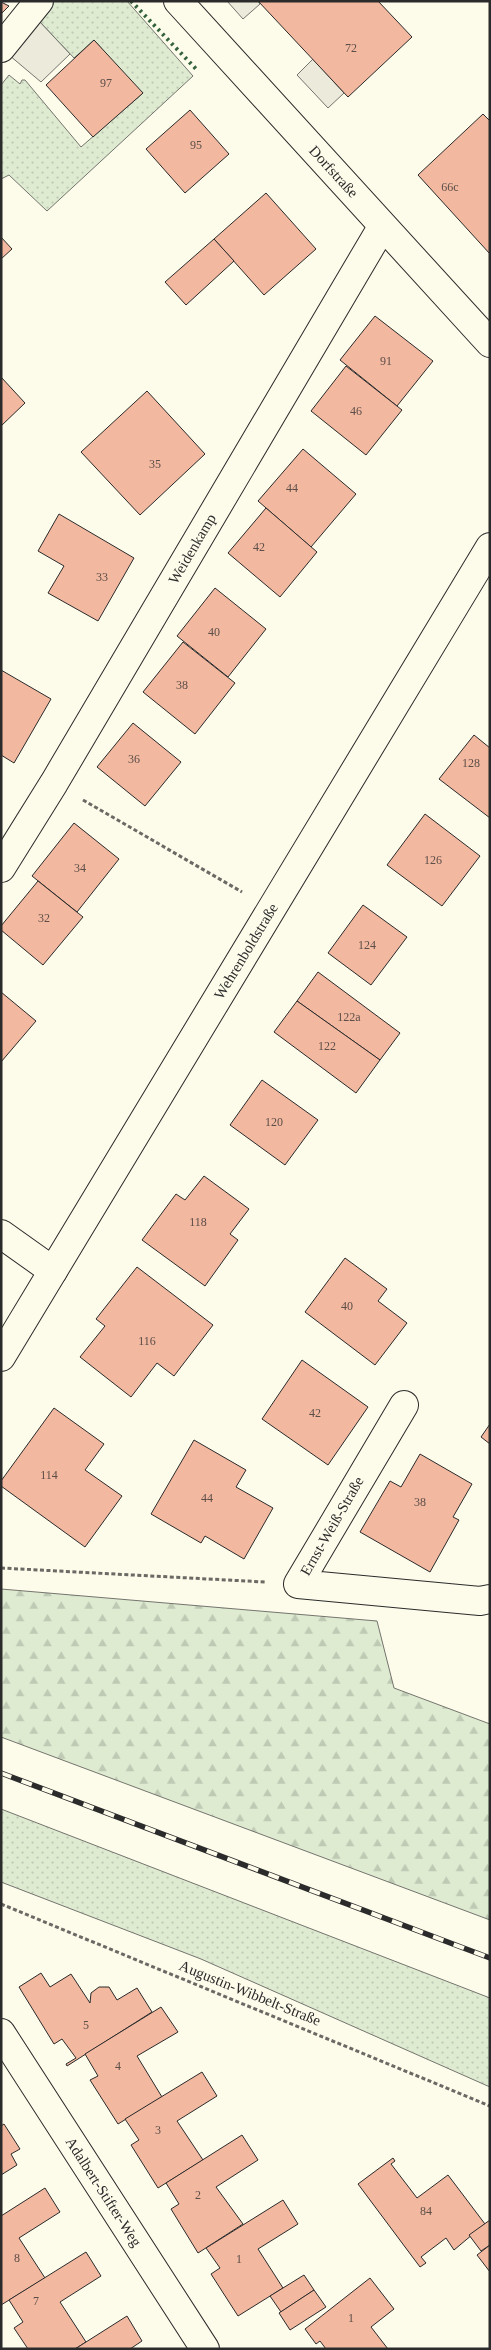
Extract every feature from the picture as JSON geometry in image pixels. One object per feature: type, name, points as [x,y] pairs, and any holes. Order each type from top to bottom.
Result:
[{"type":"street","points":[[1,48],[39,1]]},
{"type":"street","name":"Dorfstraße","points":[[178,1],[490,344]]},
{"type":"street","name":"Weidenkamp","points":[[1,868],[54,783],[382,227]]},
{"type":"street","name":"Wehrenboldstraße","points":[[1,1357],[490,547]]},
{"type":"street","points":[[1,1234],[53,1272]]},
{"type":"street","name":"Ernst-Weiß-Straße","points":[[404,1405],[298,1584],[480,1601],[490,1598]]},
{"type":"street","name":"Adalbert-Stifter-Weg","points":[[1,2034],[205,2349]]},
{"type":"path","points":[[54,783],[233,886],[270,910]]},
{"type":"path","points":[[1,1568],[298,1584]]},
{"type":"path","name":"Augustin-Wibbelt-Straße","points":[[1,1904],[490,2106]]},
{"type":"green space","points":[[53,1],[127,1],[193,76],[47,211],[9,175],[1,179],[1,85],[9,75],[20,84],[22,80],[25,80],[81,147],[142,94],[94,40],[74,58],[39,21]]},
{"type":"green space","points":[[1,1589],[377,1621],[394,1688],[490,1724],[490,1920],[1,1737]]},
{"type":"green space","points":[[1,1809],[490,1998],[490,2087],[201,1959],[1,1882]]},
{"type":"shaded area","points":[[227,1],[258,1],[260,4],[243,19]]},
{"type":"shaded area","points":[[39,21],[70,54],[41,82],[9,55]]},
{"type":"shaded area","points":[[313,59],[344,93],[328,108],[297,75]]},
{"type":"building","points":[[258,1],[378,1],[412,37],[348,97]]},
{"type":"building","points":[[1,2],[9,6],[1,14]]},
{"type":"building","points":[[94,40],[143,93],[93,137],[46,85]]},
{"type":"building","points":[[190,110],[229,154],[185,193],[146,149]]},
{"type":"building","points":[[483,114],[490,121],[490,254],[418,175]]},
{"type":"building","points":[[266,193],[316,249],[264,295],[214,239]]},
{"type":"building","points":[[1,237],[12,249],[1,259]]},
{"type":"building","points":[[214,239],[234,261],[186,305],[165,282]]},
{"type":"building","points":[[375,316],[433,361],[397,406],[340,360]]},
{"type":"building","points":[[346,366],[402,410],[366,455],[311,411]]},
{"type":"building","points":[[1,377],[25,403],[1,426]]},
{"type":"building","points":[[147,391],[205,454],[140,515],[81,452]]},
{"type":"building","points":[[303,449],[356,494],[311,547],[258,501]]},
{"type":"building","points":[[266,508],[317,552],[280,597],[228,553]]},
{"type":"building","points":[[59,514],[134,558],[98,621],[48,593],[64,566],[38,551]]},
{"type":"building","points":[[215,588],[266,629],[228,677],[177,636]]},
{"type":"building","points":[[183,642],[235,683],[195,734],[143,692]]},
{"type":"building","points":[[1,670],[51,699],[14,763],[1,755]]},
{"type":"building","points":[[133,723],[181,762],[145,806],[97,767]]},
{"type":"building","points":[[474,735],[490,748],[490,818],[439,779]]},
{"type":"building","points":[[425,814],[480,856],[442,906],[387,865]]},
{"type":"building","points":[[74,823],[119,859],[77,912],[32,876]]},
{"type":"building","points":[[38,881],[83,917],[43,965],[1,930],[1,926]]},
{"type":"building","points":[[363,905],[407,937],[371,985],[328,953]]},
{"type":"building","points":[[318,972],[400,1033],[380,1060],[297,1001]]},
{"type":"building","points":[[1,992],[36,1021],[1,1062]]},
{"type":"building","points":[[297,1001],[380,1060],[356,1093],[274,1032]]},
{"type":"building","points":[[262,1080],[318,1120],[285,1165],[230,1125]]},
{"type":"building","points":[[204,1176],[249,1209],[230,1234],[238,1240],[205,1286],[142,1240],[176,1194],[185,1200]]},
{"type":"building","points":[[345,1258],[387,1289],[378,1301],[407,1323],[375,1365],[305,1312]]},
{"type":"building","points":[[137,1267],[213,1325],[174,1376],[157,1363],[131,1397],[80,1357],[105,1326],[96,1319]]},
{"type":"building","points":[[302,1360],[368,1407],[328,1465],[262,1419]]},
{"type":"building","points":[[54,1408],[104,1444],[85,1470],[122,1496],[85,1547],[1,1486],[1,1481]]},
{"type":"building","points":[[490,1424],[490,1444],[481,1437]]},
{"type":"building","points":[[194,1440],[246,1470],[236,1487],[273,1508],[244,1559],[205,1536],[201,1543],[151,1514]]},
{"type":"building","points":[[420,1454],[472,1484],[453,1517],[459,1520],[430,1572],[360,1532],[390,1481],[401,1487]]},
{"type":"building","points":[[41,1973],[50,1987],[71,1974],[90,2003],[91,1993],[99,1987],[109,1987],[117,2000],[137,1988],[152,2012],[67,2066],[66,2064],[76,2058],[62,2039],[54,2044],[19,1987]]},
{"type":"building","points":[[161,2007],[178,2032],[137,2056],[162,2097],[118,2124],[90,2080],[98,2076],[85,2054]]},
{"type":"building","points":[[202,2072],[217,2096],[177,2121],[203,2160],[158,2188],[131,2145],[139,2140],[125,2119]]},
{"type":"building","points":[[4,2124],[20,2149],[11,2154],[17,2165],[1,2175],[1,2126]]},
{"type":"building","points":[[242,2135],[258,2160],[216,2187],[243,2224],[198,2253],[171,2209],[179,2204],[166,2183]]},
{"type":"building","points":[[393,2158],[395,2161],[391,2164],[417,2198],[448,2175],[485,2224],[454,2250],[446,2238],[421,2257],[426,2263],[420,2267],[358,2184]]},
{"type":"building","points":[[45,2188],[60,2212],[19,2238],[45,2278],[1,2305],[1,2216]]},
{"type":"building","points":[[283,2200],[298,2224],[258,2249],[283,2288],[238,2316],[211,2274],[220,2268],[206,2248]]},
{"type":"building","points":[[490,2220],[490,2245],[481,2251],[469,2235]]},
{"type":"building","points":[[490,2245],[490,2272],[477,2255]]},
{"type":"building","points":[[86,2252],[101,2276],[60,2302],[86,2342],[75,2349],[28,2349],[14,2328],[23,2322],[9,2300]]},
{"type":"building","points":[[304,2275],[314,2290],[281,2312],[270,2296]]},
{"type":"building","points":[[370,2278],[394,2309],[371,2327],[388,2349],[326,2349],[320,2341],[316,2344],[305,2329]]},
{"type":"building","points":[[314,2290],[326,2307],[290,2330],[279,2313]]},
{"type":"building","points":[[127,2316],[142,2341],[130,2349],[75,2349]]},
{"type":"railway","points":[[1,1773],[490,1958]]},
{"type":"hedge","points":[[131,1],[198,71]]}]
